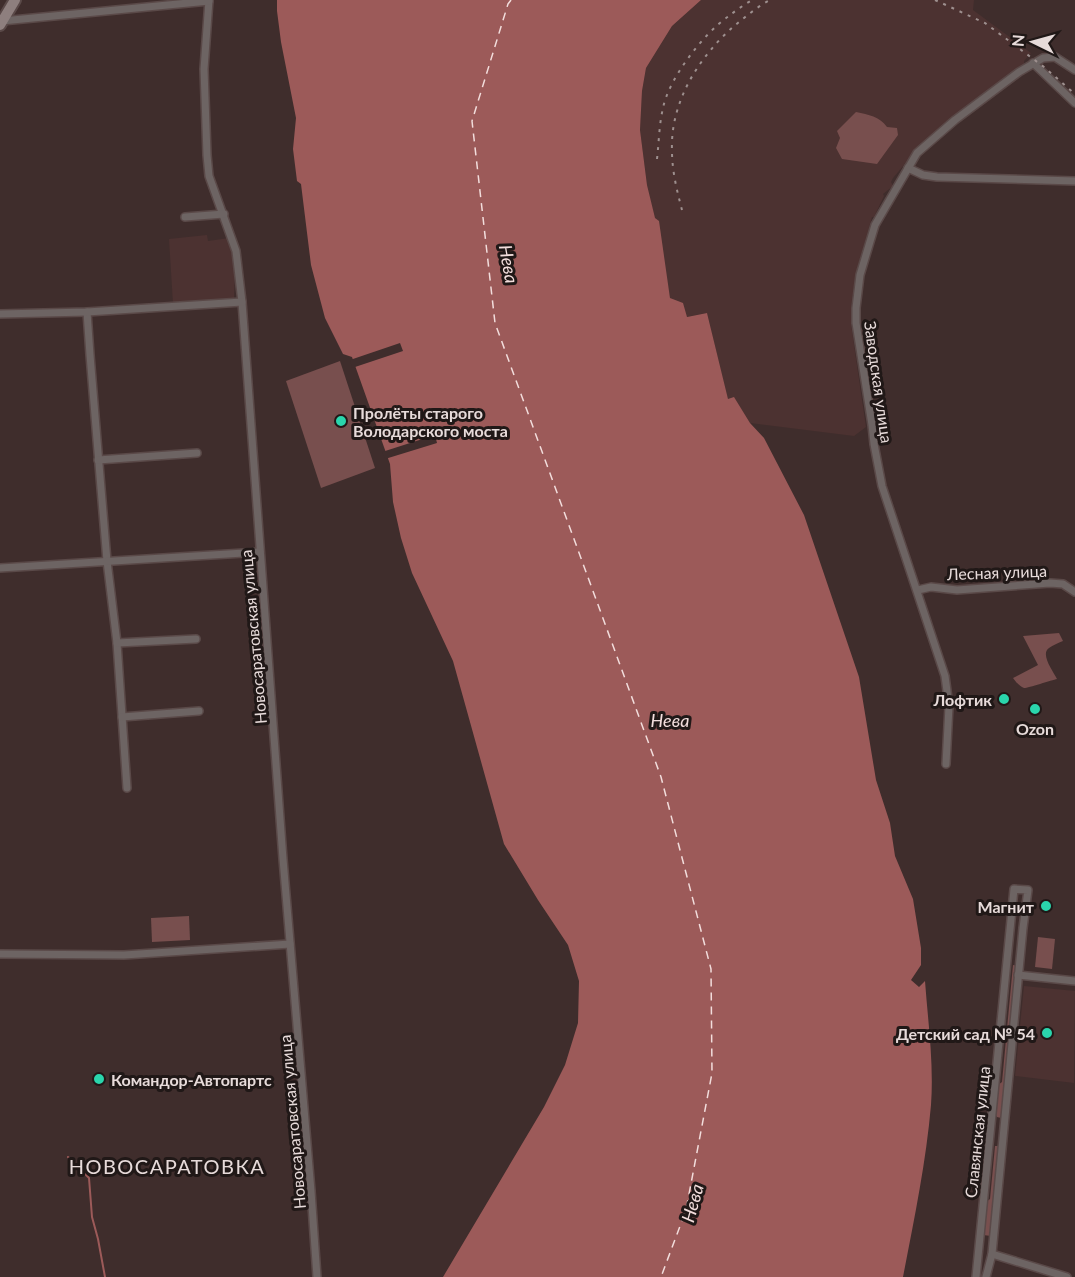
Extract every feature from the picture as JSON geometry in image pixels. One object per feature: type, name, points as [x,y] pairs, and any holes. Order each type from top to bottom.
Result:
[{"type":"main road","points":[[1,23],[15,0]]},
{"type":"street","points":[[1,23],[209,0]]},
{"type":"street","name":"Новосаратовская улица","points":[[209,0],[204,69],[207,155],[209,176],[236,251],[242,302],[317,1277]]},
{"type":"street","points":[[1075,70],[1055,57],[1043,58],[1034,63],[1075,103]]},
{"type":"street","name":"Заводская улица","points":[[946,764],[949,706],[945,676],[882,486],[874,444],[856,323],[860,275],[875,225],[917,153],[955,120],[1034,63]]},
{"type":"street","points":[[908,168],[923,175],[937,177],[1075,181]]},
{"type":"street","points":[[184,217],[224,214]]},
{"type":"street","points":[[0,314],[87,312],[242,302]]},
{"type":"street","points":[[87,312],[107,561],[117,643],[127,788]]},
{"type":"street","points":[[98,460],[197,453]]},
{"type":"street","points":[[0,568],[260,552]]},
{"type":"street","name":"Лесная улица","points":[[918,590],[931,586],[957,590],[1050,583],[1063,584],[1075,592]]},
{"type":"street","points":[[117,643],[196,639]]},
{"type":"street","points":[[122,717],[199,711]]},
{"type":"street","name":"Славянская улица","points":[[976,1277],[1014,889],[1028,890],[992,1254],[986,1277]]},
{"type":"street","points":[[0,954],[124,955],[290,944]]},
{"type":"street","points":[[1018,975],[1075,981]]},
{"type":"street","points":[[991,1125],[1004,1126]]},
{"type":"street","points":[[992,1254],[1067,1277]]},
{"type":"shaded area","points":[[701,0],[974,0],[973,10],[1031,53],[1024,61],[1024,65],[915,152],[893,178],[891,182],[893,186],[883,194],[874,217],[872,217],[856,273],[851,307],[851,324],[866,427],[854,436],[750,423],[734,398],[728,400],[707,313],[686,317],[670,298],[647,185],[640,130],[642,91],[646,68],[672,26]]},
{"type":"shaded area","points":[[856,112],[877,118],[887,127],[897,128],[898,135],[877,164],[842,159],[836,148],[840,138],[837,131]]},
{"type":"shaded area","points":[[207,235],[208,241],[229,238],[235,271],[234,299],[173,304],[169,239]]},
{"type":"shaded area","points":[[340,361],[375,468],[321,488],[286,381]]},
{"type":"shaded area","points":[[1059,633],[1063,641],[1049,648],[1046,654],[1057,679],[1026,688],[1021,686],[1013,678],[1038,665],[1023,636]]},
{"type":"shaded area","points":[[189,916],[190,940],[152,942],[151,918]]},
{"type":"shaded area","points":[[1038,937],[1055,939],[1052,969],[1035,967]]},
{"type":"shaded area","points":[[1013,965],[1018,966],[1001,1118],[995,1114],[998,1085],[1002,1082]]},
{"type":"shaded area","name":"Детский сад № 54","points":[[1024,986],[1075,991],[1074,1083],[1015,1076]]},
{"type":"shaded area","points":[[995,1146],[999,1146],[991,1236],[983,1235],[986,1202],[990,1199]]},
{"type":"water","name":"Нева","points":[[277,0],[701,0],[672,26],[646,68],[640,130],[647,185],[655,218],[659,221],[670,298],[683,303],[687,317],[707,313],[728,399],[734,397],[750,423],[764,438],[804,515],[859,677],[876,780],[890,823],[895,856],[913,899],[921,948],[921,965],[911,980],[919,987],[925,981],[932,1090],[923,1170],[903,1277],[443,1277],[544,1107],[565,1065],[578,1023],[579,981],[568,945],[504,844],[453,661],[412,573],[401,538],[393,502],[390,464],[352,357],[343,354],[325,318],[311,265],[301,184],[297,181],[293,149],[296,118],[281,42]]},
{"type":"pier","points":[[400,343],[403,351],[352,368],[350,360]]},
{"type":"pier","points":[[435,435],[437,443],[385,459],[382,452]]},
{"type":"waterway","points":[[68,1157],[89,1178],[92,1217],[105,1277]]},
{"type":"ferry route","points":[[511,0],[472,121],[495,323],[661,777],[711,969],[712,1073],[686,1210],[661,1277]]},
{"type":"railway","points":[[657,159],[663,108],[672,83],[689,57],[709,33],[752,0]]},
{"type":"railway","points":[[682,210],[672,151],[673,133],[681,99],[698,67],[720,39],[770,0]]},
{"type":"railway","points":[[935,0],[985,23],[1044,67],[1075,94]]},
{"type":"place","name":"Пролёты старого Володарского моста","points":[[341,421]]},
{"type":"place","name":"Лофтик","points":[[1004,699]]},
{"type":"place","name":"Ozon","points":[[1035,709]]},
{"type":"place","name":"Магнит","points":[[1046,906]]},
{"type":"place","name":"Детский сад № 54","points":[[1047,1033]]},
{"type":"place","name":"Командор-Автопартс","points":[[99,1079]]},
{"type":"district","name":"НОВОСАРАТОВКА","points":[[167,1166]]}]
